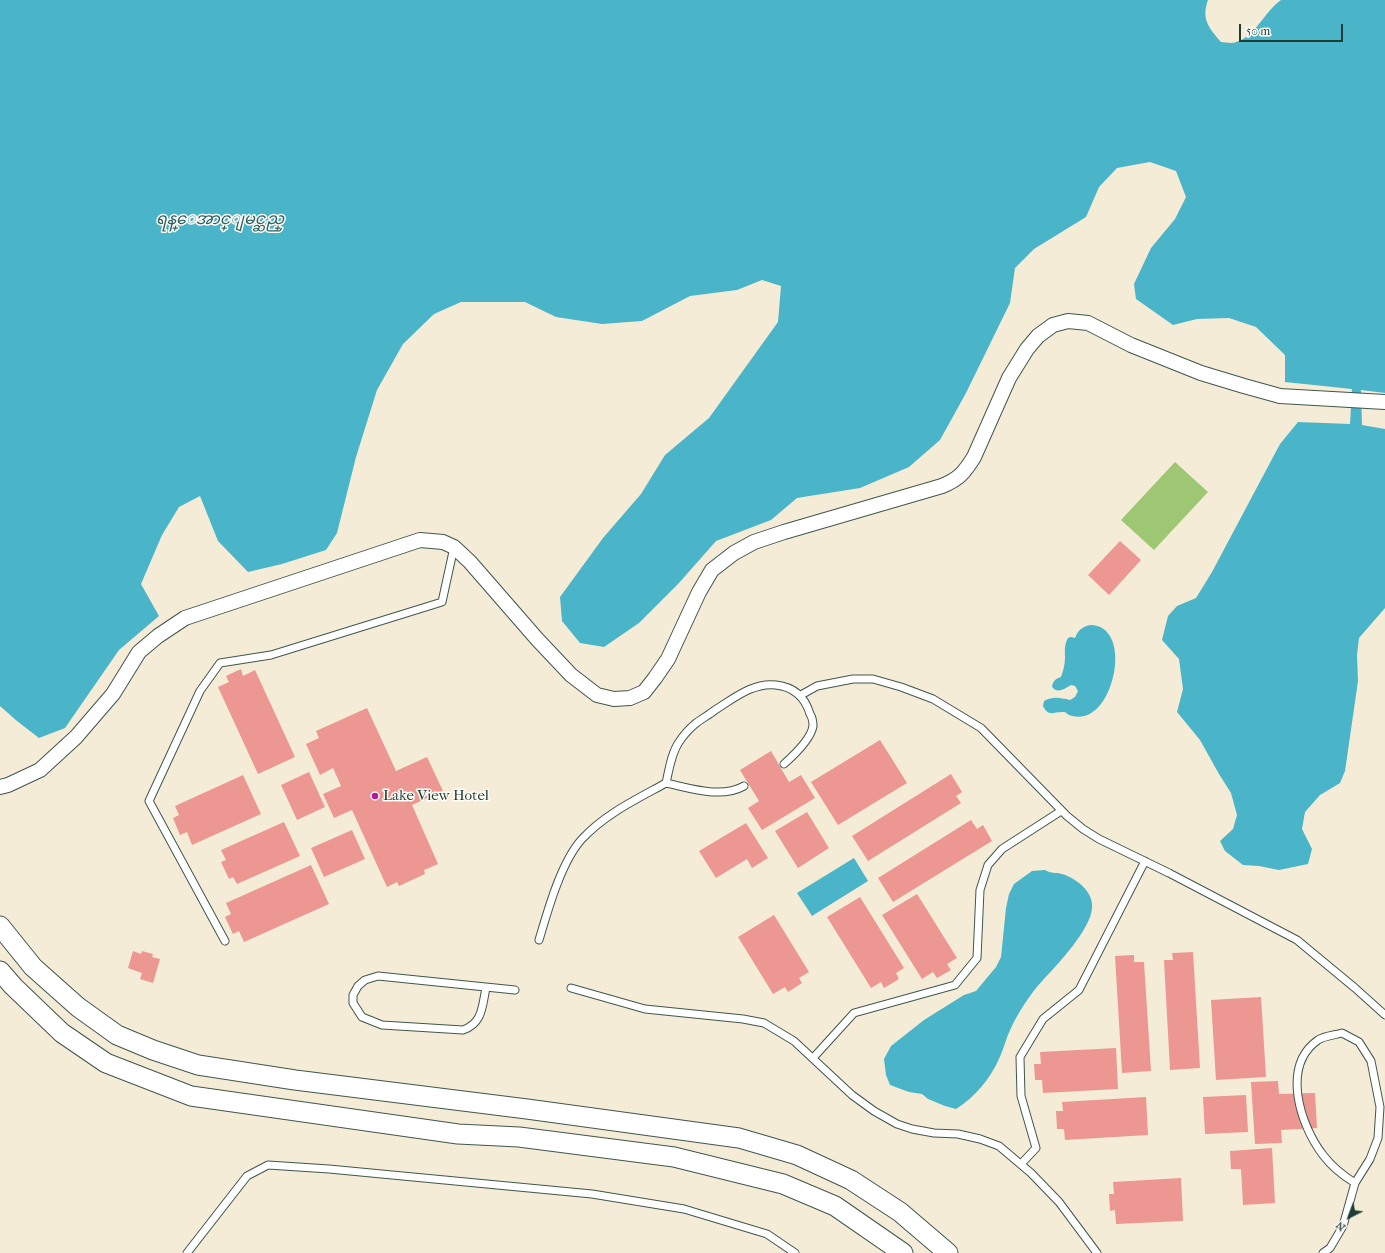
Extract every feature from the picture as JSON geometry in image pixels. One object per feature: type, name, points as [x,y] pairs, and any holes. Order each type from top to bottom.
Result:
[{"type":"main road","points":[[0,926],[33,967],[78,1007],[117,1036],[153,1050],[198,1065],[295,1080],[527,1109],[739,1138],[798,1155],[851,1180],[900,1212],[948,1253]]},
{"type":"main road","points":[[0,971],[13,986],[62,1033],[106,1063],[190,1096],[458,1134],[519,1137],[674,1157],[783,1184],[835,1206],[903,1253]]},
{"type":"street","points":[[0,787],[8,785],[40,770],[76,737],[113,694],[139,652],[158,636],[185,618],[420,540],[443,542],[454,547],[470,562],[537,639],[571,675],[597,695],[614,699],[630,698],[644,692],[668,659],[699,592],[712,570],[734,553],[754,542],[784,532],[956,481],[974,457],[1008,378],[1038,336],[1053,324],[1068,321],[1088,323],[1131,345],[1201,373],[1280,396],[1385,402]]},
{"type":"lane","points":[[225,942],[149,801],[200,691],[220,663],[271,655],[442,602],[454,547]]},
{"type":"lane","points":[[801,695],[817,686],[853,679],[873,679],[901,687],[932,699],[981,728],[1061,811],[1083,829],[1099,840],[1145,861],[1297,940],[1385,1015]]},
{"type":"lane","points":[[666,783],[672,757],[678,744],[696,722],[740,694],[756,687],[774,684],[788,687],[801,695],[808,706],[812,718],[813,727],[804,743],[795,755],[784,764]]},
{"type":"lane","points":[[539,940],[561,875],[573,852],[582,839],[603,819],[666,783],[689,788],[722,792],[739,789],[744,786]]},
{"type":"lane","points":[[813,1058],[854,1013],[955,985],[977,958],[980,890],[988,865],[1002,849],[1061,811]]},
{"type":"lane","points":[[1021,1164],[1036,1148],[1021,1096],[1020,1057],[1043,1019],[1079,990],[1145,861]]},
{"type":"lane","points":[[486,988],[479,1017],[476,1023],[463,1030],[382,1025],[362,1017],[353,1003],[352,994],[365,980],[378,976],[515,990]]},
{"type":"lane","points":[[571,988],[645,1009],[743,1019],[764,1023],[794,1042],[852,1095],[874,1111],[897,1124],[912,1129],[934,1133],[958,1134],[980,1139],[999,1146],[1021,1164],[1059,1202],[1097,1253]]},
{"type":"lane","points":[[1323,1253],[1330,1248],[1343,1226],[1354,1183],[1370,1158],[1378,1138],[1380,1108],[1371,1060],[1358,1042],[1342,1033],[1319,1039],[1303,1055],[1296,1077],[1298,1102],[1311,1138],[1323,1156],[1339,1173],[1354,1183]]},
{"type":"lane","points":[[187,1253],[247,1176],[268,1165],[329,1169],[592,1194],[668,1206],[684,1209],[767,1234],[794,1253]]},
{"type":"green space","points":[[1175,462],[1208,492],[1154,550],[1121,520]]},
{"type":"water","name":"ရန္ေအာင္ျမင္ဆည္","points":[[0,0],[1208,0],[1205,13],[1207,23],[1210,28],[1221,42],[1234,43],[1249,35],[1270,10],[1281,0],[1385,0],[1385,393],[1361,390],[1362,425],[1385,429],[1385,608],[1359,638],[1357,655],[1358,681],[1345,771],[1340,783],[1320,795],[1305,812],[1302,829],[1312,849],[1308,864],[1279,870],[1259,866],[1243,865],[1225,851],[1220,841],[1233,829],[1237,815],[1231,793],[1200,740],[1177,712],[1183,689],[1179,659],[1162,640],[1168,616],[1177,606],[1196,598],[1212,572],[1280,444],[1298,422],[1350,424],[1352,389],[1285,382],[1285,355],[1256,327],[1229,318],[1197,319],[1173,325],[1136,299],[1134,284],[1151,248],[1175,219],[1186,197],[1176,171],[1150,162],[1117,168],[1099,187],[1086,217],[1034,249],[1015,268],[1010,303],[966,393],[940,440],[909,467],[860,488],[797,498],[771,520],[716,541],[679,583],[639,623],[604,647],[580,643],[562,621],[560,597],[603,538],[641,494],[665,455],[709,418],[778,322],[781,286],[762,280],[737,290],[690,296],[642,321],[602,324],[556,317],[525,302],[461,302],[434,314],[403,344],[377,390],[356,457],[337,533],[326,550],[282,564],[248,572],[218,541],[200,496],[179,507],[162,535],[141,584],[159,616],[119,650],[65,728],[39,738],[0,706]]},
{"type":"water","points":[[1090,625],[1103,629],[1111,638],[1115,652],[1115,668],[1111,685],[1104,699],[1095,710],[1084,716],[1073,716],[1065,712],[1047,712],[1043,706],[1044,701],[1054,698],[1070,700],[1075,697],[1078,691],[1075,686],[1071,685],[1059,690],[1052,687],[1055,680],[1062,675],[1065,663],[1065,645],[1068,638],[1075,638],[1081,629]]},
{"type":"water","points":[[854,858],[868,881],[812,916],[797,893]]},
{"type":"water","points":[[1045,870],[1060,873],[1083,886],[1092,902],[1090,916],[1086,926],[1073,946],[1039,985],[1021,1009],[1009,1032],[999,1059],[991,1074],[976,1093],[956,1109],[928,1099],[922,1094],[909,1092],[890,1085],[886,1075],[884,1059],[891,1046],[924,1020],[964,995],[976,991],[996,967],[1001,957],[1006,908],[1009,894],[1014,884],[1032,871]]},
{"type":"building","points":[[1120,541],[1141,560],[1109,595],[1088,575]]},
{"type":"building","points":[[241,669],[243,676],[255,670],[295,757],[258,774],[218,687],[229,682],[226,676]]},
{"type":"building","points":[[367,708],[396,771],[427,757],[443,791],[412,805],[438,864],[424,870],[425,874],[399,886],[397,882],[387,887],[352,810],[334,818],[323,794],[341,786],[333,768],[320,775],[306,744],[319,738],[316,731]]},
{"type":"building","points":[[880,740],[907,783],[838,825],[811,782]]},
{"type":"building","points":[[771,751],[789,782],[801,775],[815,798],[762,830],[748,808],[759,801],[740,770]]},
{"type":"building","points":[[309,772],[325,807],[297,820],[281,785]]},
{"type":"building","points":[[951,774],[962,792],[956,796],[961,803],[868,861],[852,836]]},
{"type":"building","points":[[243,775],[261,814],[192,845],[187,832],[180,835],[173,818],[179,815],[175,806]]},
{"type":"building","points":[[807,812],[829,848],[798,868],[775,831]]},
{"type":"building","points":[[971,820],[977,829],[983,825],[992,841],[893,902],[878,878]]},
{"type":"building","points":[[284,822],[300,856],[237,884],[233,877],[229,879],[221,862],[226,860],[221,850]]},
{"type":"building","points":[[746,823],[768,858],[752,868],[747,859],[716,878],[699,851]]},
{"type":"building","points":[[352,830],[365,859],[324,877],[311,848]]},
{"type":"building","points":[[311,865],[329,904],[244,942],[239,931],[233,934],[225,917],[231,914],[226,903]]},
{"type":"building","points":[[917,894],[957,958],[947,964],[951,970],[937,978],[933,972],[922,979],[882,915]]},
{"type":"building","points":[[860,897],[904,968],[896,973],[899,979],[884,988],[881,982],[871,988],[827,917]]},
{"type":"building","points":[[774,915],[809,972],[799,978],[802,983],[788,992],[785,987],[773,994],[738,937]]},
{"type":"building","points":[[133,951],[141,954],[142,951],[153,954],[152,957],[160,959],[153,983],[140,979],[142,973],[128,968]]},
{"type":"building","points":[[1193,952],[1200,1068],[1170,1070],[1164,960],[1173,960],[1172,953]]},
{"type":"building","points":[[1134,955],[1134,962],[1144,962],[1151,1071],[1122,1073],[1115,956]]},
{"type":"building","points":[[1261,997],[1266,1077],[1216,1080],[1211,1000]]},
{"type":"building","points":[[1116,1048],[1118,1089],[1043,1093],[1042,1080],[1035,1080],[1034,1064],[1041,1064],[1040,1052]]},
{"type":"building","points":[[1278,1081],[1279,1094],[1315,1093],[1317,1128],[1281,1130],[1282,1143],[1255,1144],[1251,1082]]},
{"type":"building","points":[[1246,1095],[1248,1132],[1205,1134],[1203,1097]]},
{"type":"building","points":[[1146,1097],[1148,1135],[1065,1140],[1064,1129],[1057,1129],[1056,1111],[1063,1111],[1062,1102]]},
{"type":"building","points":[[1272,1148],[1275,1203],[1243,1205],[1241,1169],[1231,1169],[1230,1151]]},
{"type":"building","points":[[1181,1178],[1183,1221],[1116,1224],[1115,1210],[1110,1211],[1109,1194],[1114,1194],[1113,1182]]},
{"type":"place","name":"Lake View Hotel","points":[[375,796]]}]
